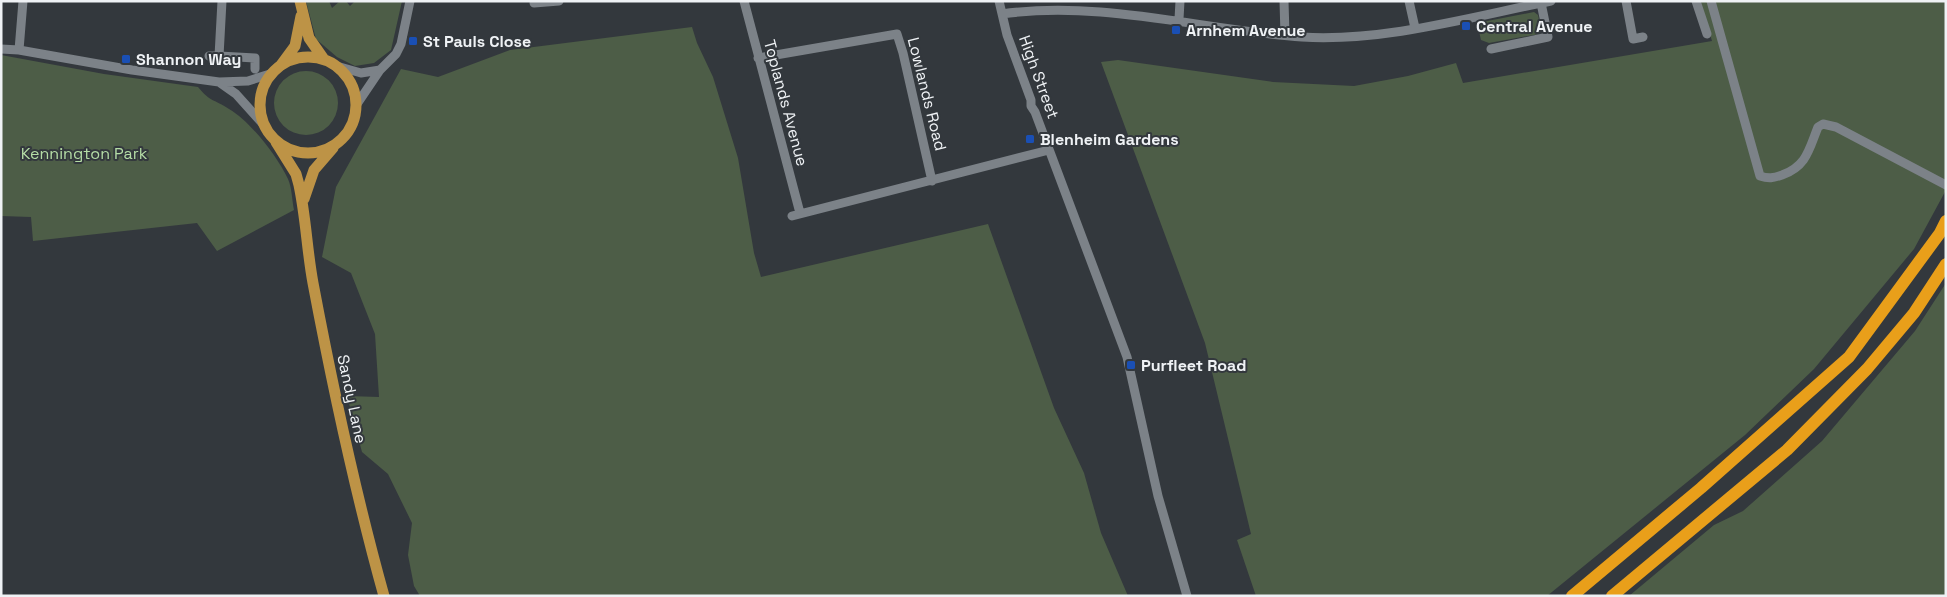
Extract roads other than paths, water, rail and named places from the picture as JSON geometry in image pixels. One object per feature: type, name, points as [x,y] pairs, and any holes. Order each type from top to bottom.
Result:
[{"type":"highway","points":[[1572,596],[1701,488],[1850,357],[1940,233],[1946,221]]},
{"type":"highway","points":[[1612,596],[1794,443],[1867,369],[1914,313],[1946,264]]},
{"type":"main road","points":[[301,7],[309,38],[323,58],[340,67],[350,80],[357,104],[355,118],[349,131],[333,148],[304,153],[294,151],[276,142],[263,124],[261,94],[270,74],[281,66],[300,58],[323,58]]},
{"type":"main road","points":[[281,66],[297,40],[301,7]]},
{"type":"main road","name":"Sandy Lane","points":[[276,142],[296,174],[303,206],[312,275],[332,385],[349,463],[384,596]]},
{"type":"main road","name":"Sandy Lane","points":[[303,206],[309,179],[333,148]]},
{"type":"street","points":[[19,50],[24,1]]},
{"type":"street","points":[[219,56],[222,1]]},
{"type":"street","points":[[357,104],[380,70],[396,54],[401,44],[410,1]]},
{"type":"street","points":[[534,2],[559,1]]},
{"type":"street","name":"Toplands Avenue","points":[[744,1],[796,214],[932,181]]},
{"type":"street","points":[[999,1],[1002,14],[1061,8],[1180,19],[1285,35],[1347,37],[1415,28],[1551,1]]},
{"type":"street","points":[[1180,1],[1180,19]]},
{"type":"street","points":[[1284,1],[1285,35]]},
{"type":"street","points":[[1409,1],[1415,28]]},
{"type":"street","points":[[1626,1],[1633,39],[1644,37]]},
{"type":"street","points":[[1696,1],[1707,34]]},
{"type":"street","points":[[1712,1],[1760,176],[1769,179],[1795,170],[1803,162],[1818,127],[1823,124],[1836,127],[1946,185]]},
{"type":"street","points":[[1491,49],[1548,37],[1541,3]]},
{"type":"street","name":"High Street","points":[[1002,14],[1031,100],[1031,106],[1049,150]]},
{"type":"street","name":"Lowlands Road","points":[[758,58],[897,34],[904,53],[932,181]]},
{"type":"street","points":[[1,49],[19,50],[132,70],[219,82],[248,81],[270,74]]},
{"type":"street","points":[[209,56],[255,58],[255,69]]},
{"type":"street","points":[[340,67],[361,73],[380,70]]},
{"type":"street","points":[[219,82],[236,94],[263,124]]},
{"type":"street","points":[[932,181],[1049,150],[1127,357],[1158,496],[1187,596]]},
{"type":"place","name":"Central Avenue","points":[[1466,26]]},
{"type":"place","name":"Arnhem Avenue","points":[[1176,30]]},
{"type":"place","name":"St Pauls Close","points":[[413,41]]},
{"type":"place","name":"Shannon Way","points":[[126,59]]},
{"type":"place","name":"Blenheim Gardens","points":[[1030,139]]},
{"type":"place","name":"Purfleet Road","points":[[1131,365]]},
{"type":"park label","name":"Kennington Park","points":[[84,153]]}]
